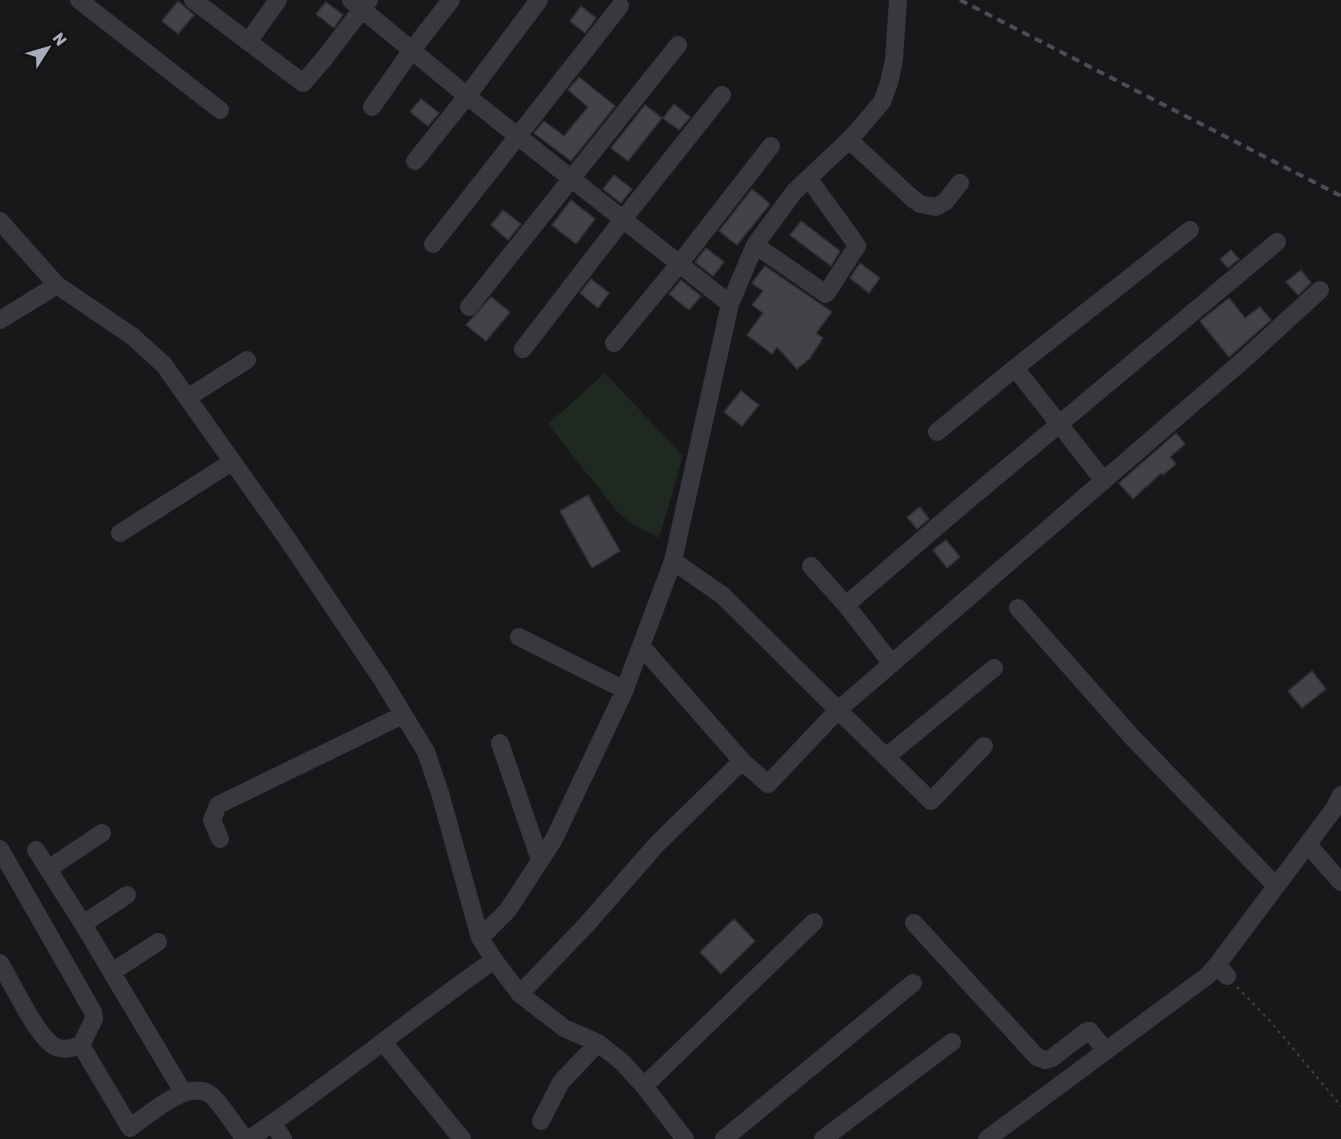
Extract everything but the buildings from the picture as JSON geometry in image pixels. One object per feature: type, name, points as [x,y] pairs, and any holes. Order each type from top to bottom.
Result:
[{"type":"street","points":[[79,0],[104,7],[220,110]]},
{"type":"street","points":[[194,0],[303,83],[323,60],[361,3],[467,96],[730,304]]},
{"type":"street","points":[[248,42],[278,0]]},
{"type":"street","points":[[372,107],[451,0]]},
{"type":"street","points":[[415,161],[539,0]]},
{"type":"street","points":[[480,938],[508,910],[554,839],[625,690],[673,561],[730,304],[756,245],[794,192],[849,140],[882,102],[894,60],[898,0]]},
{"type":"street","points":[[433,244],[620,6]]},
{"type":"street","points":[[469,307],[678,45]]},
{"type":"street","points":[[524,348],[722,95]]},
{"type":"street","points":[[849,140],[912,198],[927,207],[936,207],[945,202],[960,183]]},
{"type":"street","points":[[614,343],[771,146]]},
{"type":"street","points":[[756,245],[826,294],[856,246],[809,178]]},
{"type":"street","points":[[0,221],[57,285],[132,336],[164,365],[294,549],[383,681],[426,753],[480,938],[494,960],[520,994],[564,1028],[598,1043],[622,1062],[686,1139]]},
{"type":"street","points":[[937,432],[1190,230]]},
{"type":"street","points":[[846,605],[1277,242]]},
{"type":"street","points":[[0,320],[57,285]]},
{"type":"street","points":[[642,647],[742,761],[768,784],[838,710],[1248,356],[1320,290]]},
{"type":"street","points":[[187,398],[247,360]]},
{"type":"street","points":[[1015,368],[1104,481]]},
{"type":"street","points":[[120,533],[232,462]]},
{"type":"street","points":[[673,561],[722,595],[931,801],[984,746]]},
{"type":"street","points":[[811,566],[846,605],[892,664]]},
{"type":"street","points":[[1018,608],[1131,736],[1276,886]]},
{"type":"street","points":[[519,637],[625,690]]},
{"type":"street","points":[[886,757],[994,668]]},
{"type":"street","points":[[220,839],[212,820],[218,805],[403,714]]},
{"type":"street","points":[[500,743],[540,860]]},
{"type":"street","points":[[520,994],[587,924],[657,844],[742,761]]},
{"type":"street","points":[[987,1139],[1207,976],[1222,971],[1276,886],[1334,809],[1341,795]]},
{"type":"street","points":[[48,869],[102,833]]},
{"type":"street","points":[[1308,844],[1341,882]]},
{"type":"street","points":[[0,849],[93,1012],[93,1019],[81,1045],[68,1049],[55,1047],[43,1036],[0,963]]},
{"type":"street","points":[[36,850],[183,1092]]},
{"type":"street","points":[[83,924],[127,895]]},
{"type":"street","points":[[644,1086],[814,922]]},
{"type":"street","points":[[914,923],[1037,1057],[1045,1060],[1052,1058],[1087,1031],[1096,1036],[1106,1051]]},
{"type":"street","points":[[112,972],[158,942]]},
{"type":"street","points":[[81,1045],[130,1128],[183,1092],[197,1090],[210,1094],[247,1139],[273,1123],[440,997],[494,960]]},
{"type":"street","points":[[724,1139],[913,983]]},
{"type":"street","points":[[383,1042],[462,1139]]},
{"type":"street","points":[[823,1139],[952,1042]]},
{"type":"street","points":[[541,1121],[561,1082],[598,1043]]},
{"type":"street","points":[[273,1123],[283,1139]]},
{"type":"path","points":[[1222,971],[1270,1021],[1341,1106]]},
{"type":"shaded area","points":[[605,373],[683,456],[659,538],[630,523],[615,509],[548,424]]},
{"type":"railway","points":[[960,0],[1341,196]]}]
